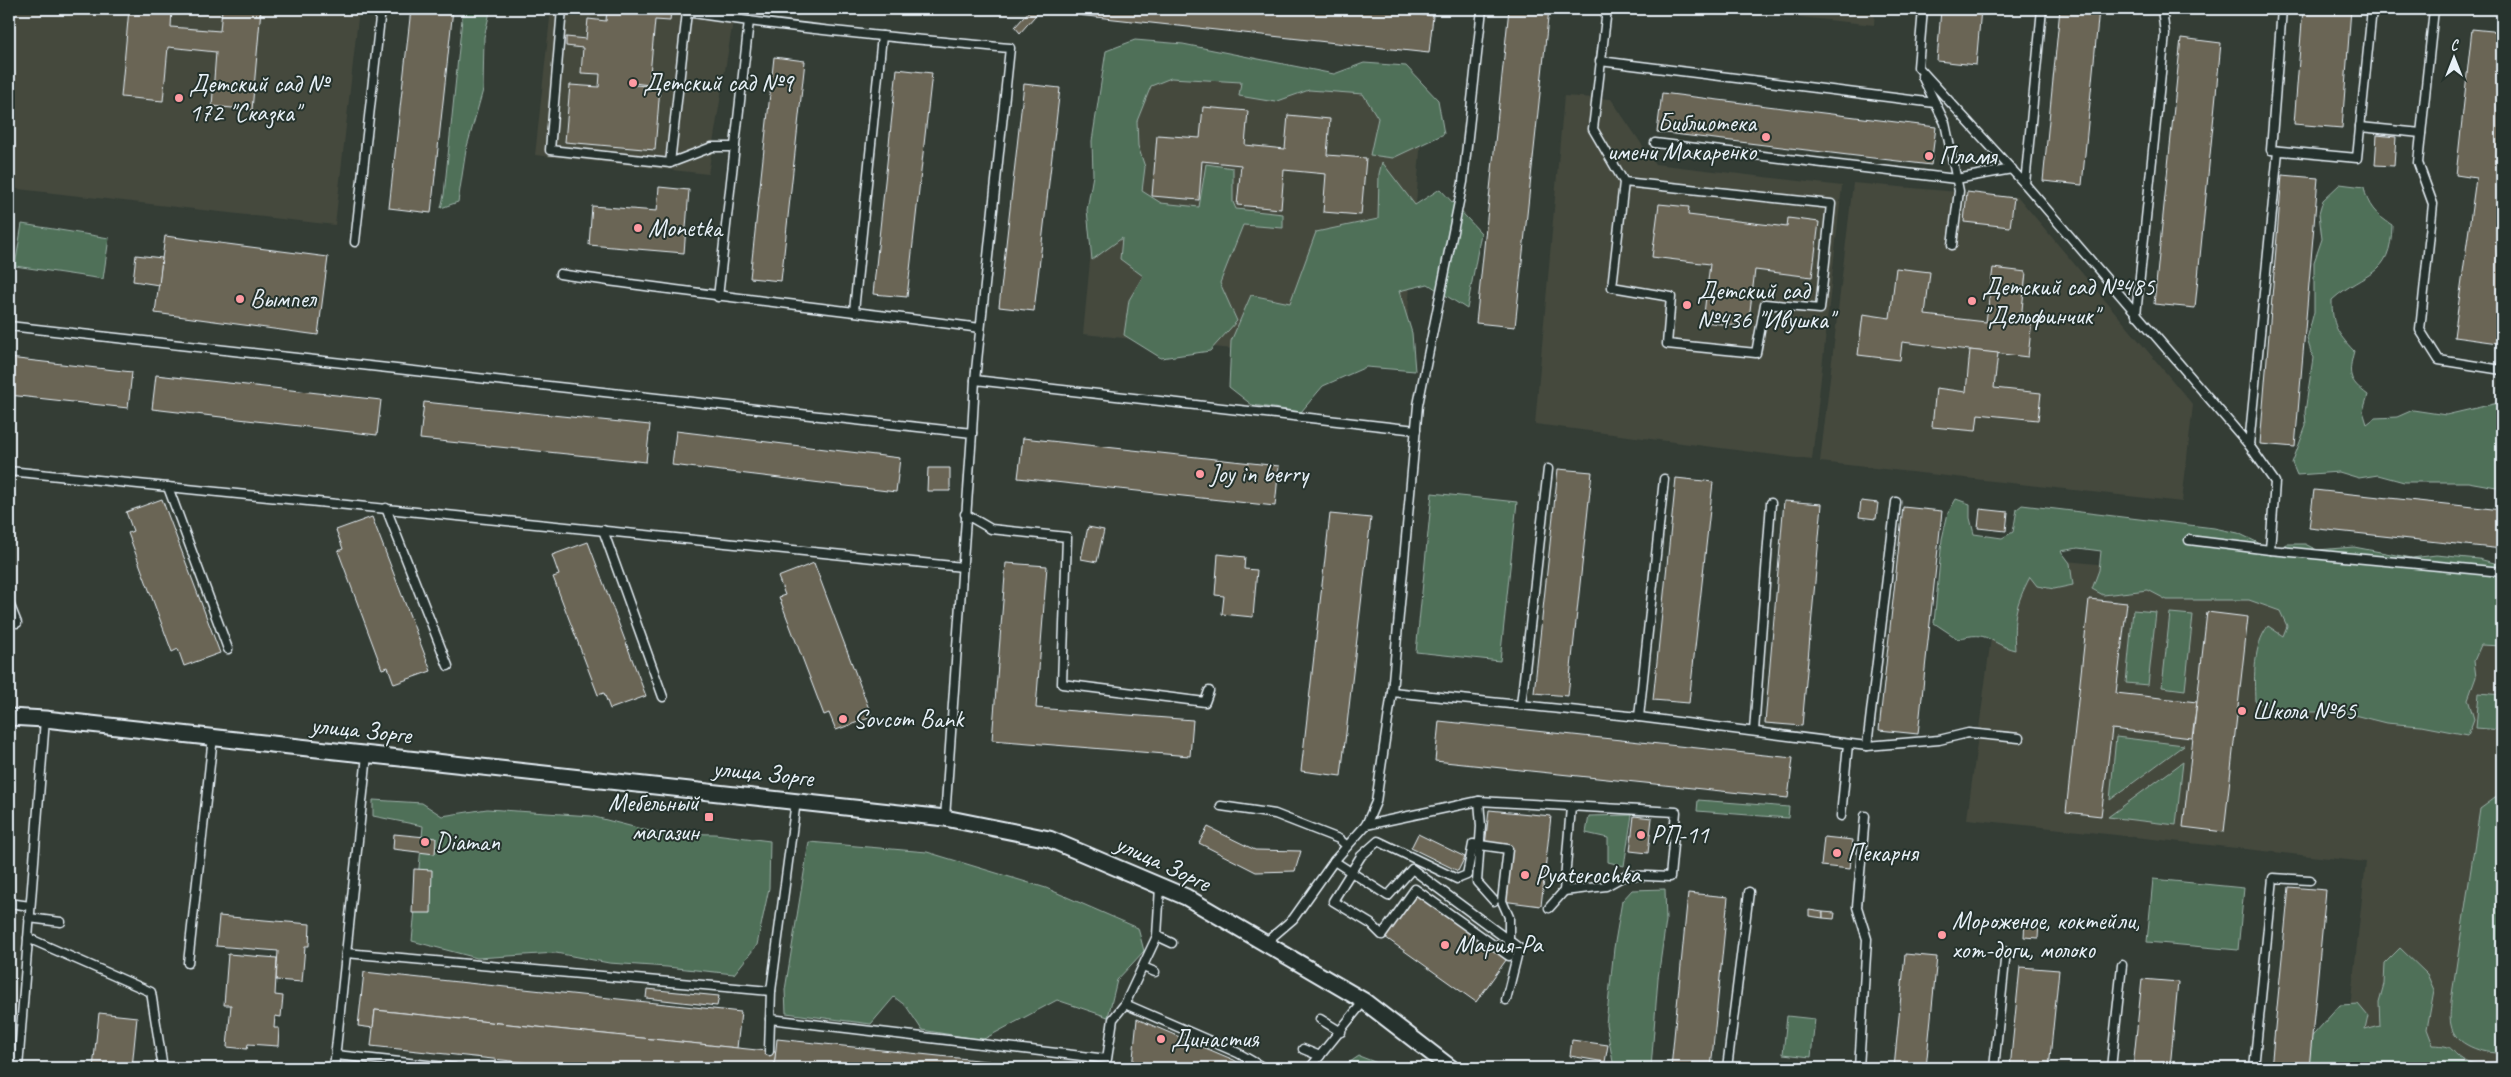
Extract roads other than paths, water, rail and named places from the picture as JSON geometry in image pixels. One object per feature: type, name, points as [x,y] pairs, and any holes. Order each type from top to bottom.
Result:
[{"type":"street","name":"улица Зорге","points":[[9,717],[45,719],[213,737],[945,818],[1048,840],[1186,897],[1364,1001],[1451,1068]]},
{"type":"lane","points":[[355,242],[381,9]]},
{"type":"lane","points":[[562,9],[550,150],[670,163],[712,147],[734,147]]},
{"type":"lane","points":[[1265,943],[1293,919],[1334,861],[1366,825],[1376,802],[1392,692],[1418,405],[1463,182],[1482,9]]},
{"type":"lane","points":[[1607,9],[1592,129],[1624,182],[1612,287],[1671,297],[1667,344],[1756,353],[1765,304],[1820,309],[1831,204],[1624,182]]},
{"type":"lane","points":[[1923,9],[1918,67],[1945,123],[1959,191],[1952,245]]},
{"type":"lane","points":[[2024,184],[2042,9]]},
{"type":"lane","points":[[2136,315],[2165,34],[2162,9]]},
{"type":"lane","points":[[2282,9],[2271,150],[2358,158],[2372,9]]},
{"type":"lane","points":[[2434,9],[2418,162],[2433,204],[2420,330],[2439,360],[2502,370]]},
{"type":"lane","points":[[670,163],[687,10],[749,21],[1010,48],[975,380],[945,818]]},
{"type":"lane","points":[[718,297],[749,21]]},
{"type":"lane","points":[[854,311],[882,36]]},
{"type":"lane","points":[[1600,62],[1935,103]]},
{"type":"lane","points":[[1918,67],[2012,169],[2136,315],[2250,444],[2275,482],[2270,550]]},
{"type":"lane","points":[[2360,127],[2421,133]]},
{"type":"lane","points":[[1655,143],[1956,179],[2012,169]]},
{"type":"lane","points":[[2250,444],[2278,151]]},
{"type":"lane","points":[[560,274],[718,297],[854,311],[980,328]]},
{"type":"lane","points":[[9,326],[972,433]]},
{"type":"lane","points":[[975,380],[1416,430]]},
{"type":"lane","points":[[1520,705],[1548,469]]},
{"type":"lane","points":[[9,471],[963,567]]},
{"type":"lane","points":[[1639,717],[1664,480]]},
{"type":"lane","points":[[168,487],[228,649]]},
{"type":"lane","points":[[1867,746],[1896,502]]},
{"type":"lane","points":[[1754,731],[1771,503]]},
{"type":"lane","points":[[386,508],[448,666]]},
{"type":"lane","points":[[965,514],[991,529],[1067,537],[1062,684],[1209,702],[1209,691]]},
{"type":"lane","points":[[603,530],[664,697]]},
{"type":"lane","points":[[2189,540],[2270,550],[2502,572]]},
{"type":"lane","points":[[9,603],[17,623]]},
{"type":"lane","points":[[1392,692],[1639,717],[1867,746],[1938,740],[1968,733],[2019,738]]},
{"type":"lane","points":[[9,1060],[18,1064],[45,719]]},
{"type":"lane","points":[[188,963],[213,737]]},
{"type":"lane","points":[[1841,816],[1848,744]]},
{"type":"lane","points":[[334,1068],[367,755]]},
{"type":"lane","points":[[769,1051],[771,991],[796,801]]},
{"type":"lane","points":[[1366,825],[1479,801],[1676,812],[1675,843],[1670,877],[1626,875],[1606,886],[1564,892]]},
{"type":"lane","points":[[1479,801],[1481,826],[1477,882],[1494,901]]},
{"type":"lane","points":[[1221,806],[1275,814],[1339,839],[1347,846]]},
{"type":"lane","points":[[1549,908],[1564,892],[1571,807]]},
{"type":"lane","points":[[1860,1068],[1866,939],[1857,907],[1865,816]]},
{"type":"lane","points":[[1378,841],[1457,879],[1466,875],[1473,844],[1480,845],[1508,849],[1502,901],[1509,918],[1509,956],[1415,888],[1382,935],[1371,924],[1333,901],[1361,856],[1378,841]]},
{"type":"lane","points":[[1334,861],[1388,896],[1412,869],[1519,948],[1506,1000]]},
{"type":"lane","points":[[2254,1068],[2273,878],[2310,880]]},
{"type":"lane","points":[[770,1019],[1107,1059],[1113,1019],[1126,1004],[1156,936],[1160,886]]},
{"type":"lane","points":[[1727,1068],[1749,892]]},
{"type":"lane","points":[[9,903],[30,906]]},
{"type":"lane","points":[[29,918],[61,922]]},
{"type":"lane","points":[[1156,936],[1172,943]]},
{"type":"lane","points":[[28,938],[151,992],[162,1068]]},
{"type":"lane","points":[[1994,1068],[2006,951]]},
{"type":"lane","points":[[346,953],[771,991]]},
{"type":"lane","points":[[2111,1068],[2122,964]]},
{"type":"lane","points":[[1142,967],[1155,972]]},
{"type":"lane","points":[[1310,1068],[1341,1032],[1364,1001]]},
{"type":"lane","points":[[1126,1004],[1238,1053],[1264,1068]]},
{"type":"lane","points":[[1320,1020],[1341,1032]]},
{"type":"lane","points":[[1303,1049],[1320,1056]]},
{"type":"lane","points":[[336,1055],[455,1068]]},
{"type":"place","name":"Детский сад №9","points":[[633,83]]},
{"type":"place","name":"Детский сад № 172 \"Сказка\"","points":[[179,98]]},
{"type":"place","name":"Библиотека имени Макаренко","points":[[1766,137]]},
{"type":"place","name":"Пламя","points":[[1929,156]]},
{"type":"place","name":"Monetka","points":[[638,228]]},
{"type":"place","name":"Вымпел","points":[[240,299]]},
{"type":"place","name":"Детский сад №485 \"Дельфинчик\"","points":[[1972,301]]},
{"type":"place","name":"Детский сад №436 \"Ивушка\"","points":[[1687,305]]},
{"type":"place","name":"Joy in berry","points":[[1200,474]]},
{"type":"place","name":"Школа №65","points":[[2242,711]]},
{"type":"place","name":"Sovcom Bank","points":[[843,719]]},
{"type":"place","name":"Мебельный магазин","points":[[709,817]]},
{"type":"place","name":"РП-11","points":[[1641,835]]},
{"type":"place","name":"Diaman","points":[[425,842]]},
{"type":"place","name":"Пекарня","points":[[1837,853]]},
{"type":"place","name":"Pyaterochka","points":[[1525,875]]},
{"type":"place","name":"Мороженое, коктейли, хот-доги, молоко","points":[[1942,935]]},
{"type":"place","name":"Мария-Ра","points":[[1445,945]]},
{"type":"place","name":"Династия","points":[[1161,1039]]}]
